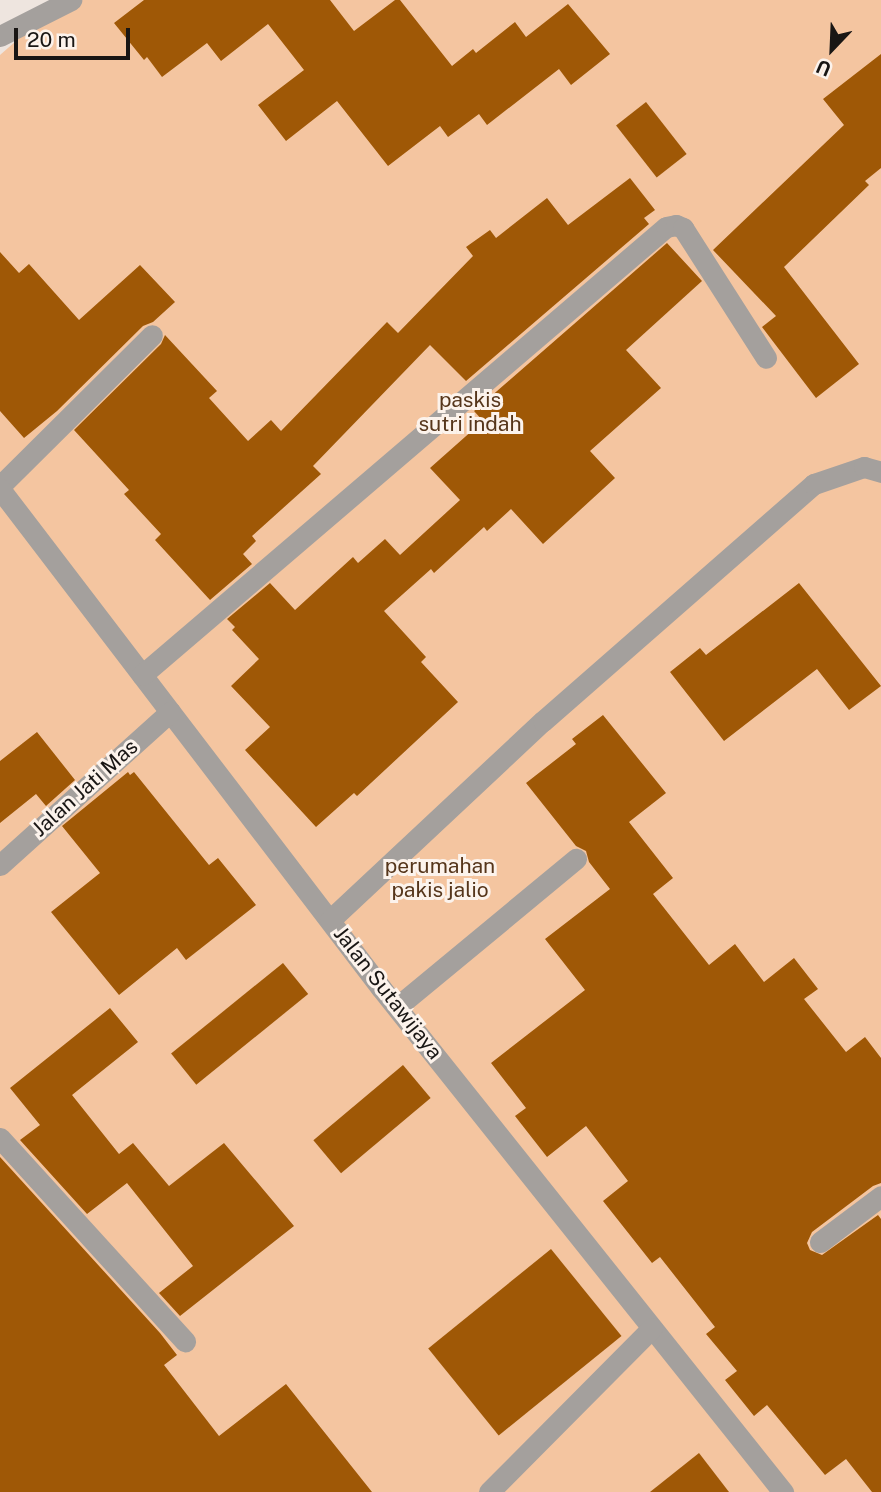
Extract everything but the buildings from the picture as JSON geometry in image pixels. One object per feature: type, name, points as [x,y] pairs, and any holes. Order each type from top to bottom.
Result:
[{"type":"street","points":[[0,36],[71,0]]},
{"type":"street","points":[[142,675],[666,227],[676,225],[682,228],[766,358]]},
{"type":"street","points":[[0,487],[152,335]]},
{"type":"street","points":[[330,920],[543,721],[814,484],[864,467],[881,472]]},
{"type":"street","name":"Jalan Sutawijaya","points":[[0,487],[330,920],[783,1492]]},
{"type":"street","name":"Jalan Jati Mas","points":[[0,865],[170,712]]},
{"type":"street","points":[[398,1006],[576,859]]},
{"type":"street","points":[[0,1138],[185,1341]]},
{"type":"street","points":[[820,1242],[881,1196]]},
{"type":"street","points":[[489,1492],[652,1328]]},
{"type":"green space","name":"perumahan pakis jalio","points":[[63,0],[881,0],[881,1492],[0,1492],[0,55]]},
{"type":"park label","name":"paskis sutri indah","points":[[470,412]]}]
